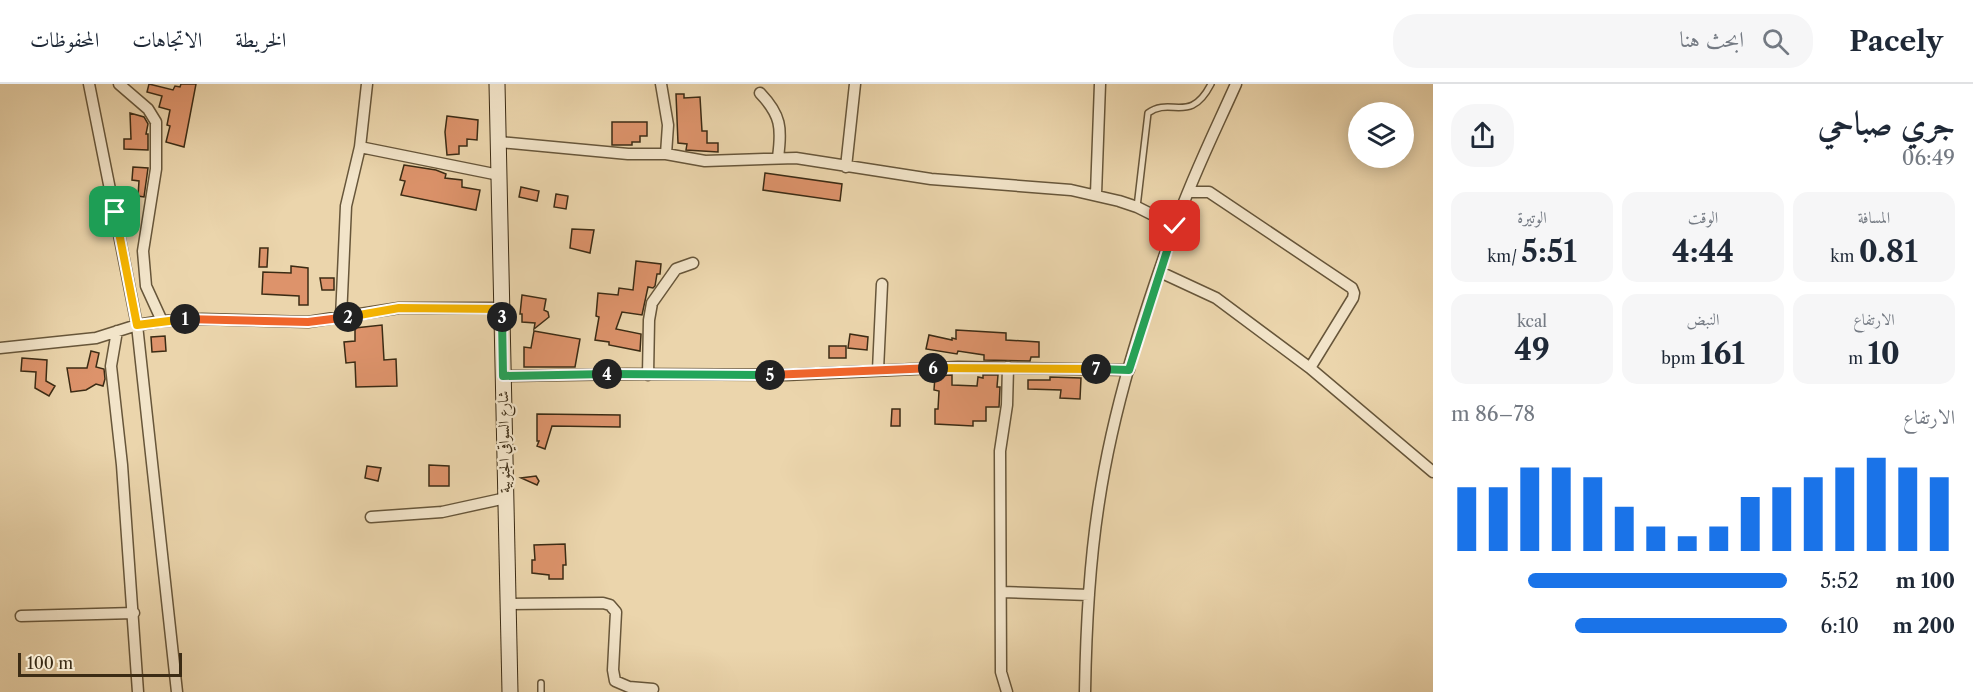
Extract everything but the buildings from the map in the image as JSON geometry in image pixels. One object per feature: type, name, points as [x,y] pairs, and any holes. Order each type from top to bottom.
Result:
[{"type":"street","points":[[89,84],[137,325],[177,692]]},
{"type":"street","points":[[119,84],[148,109],[156,122],[156,168],[143,251],[146,286],[162,321]]},
{"type":"street","points":[[341,318],[346,206],[360,147],[367,84]]},
{"type":"street","name":"شارع السواقي الجنوبية","points":[[497,84],[510,692]]},
{"type":"street","points":[[661,84],[668,125],[666,154]]},
{"type":"street","points":[[846,167],[855,84]]},
{"type":"street","points":[[1096,194],[1100,84]]},
{"type":"street","points":[[1083,689],[1089,595],[1099,501],[1118,407],[1175,226],[1236,84]]},
{"type":"street","points":[[760,93],[778,116],[781,136],[778,157]]},
{"type":"street","points":[[499,142],[628,154],[666,154],[705,161],[796,158],[932,179],[1071,190],[1096,194],[1137,207],[1175,226]]},
{"type":"street","points":[[360,147],[499,175]]},
{"type":"street","points":[[1188,192],[1209,192],[1352,288],[1353,298],[1310,368]]},
{"type":"street","points":[[648,375],[652,303],[676,269],[693,263]]},
{"type":"street","points":[[1160,272],[1216,298],[1310,368],[1433,472]]},
{"type":"street","points":[[878,370],[882,284]]},
{"type":"street","points":[[0,348],[96,338],[137,325],[162,321],[202,319],[308,322],[399,308],[502,309]]},
{"type":"street","points":[[117,331],[111,366],[122,465],[138,692]]},
{"type":"street","points":[[503,376],[786,375],[1008,367],[1129,370]]},
{"type":"street","points":[[1006,692],[1001,672],[1000,451],[1007,405],[1008,367]]},
{"type":"street","points":[[371,517],[451,510],[506,498]]},
{"type":"street","points":[[1001,592],[1089,595]]},
{"type":"street","points":[[508,604],[603,603],[610,605],[616,612],[613,670],[615,681],[629,687],[653,689]]},
{"type":"street","points":[[21,616],[134,613]]},
{"type":"lane","points":[[1137,207],[1148,113],[1154,109],[1191,107],[1205,97],[1211,84]]},
{"type":"lane","points":[[541,682],[541,692]]},
{"type":"route","points":[[115,212],[137,325],[156,321],[202,319],[308,322],[399,308],[502,309],[503,376],[786,375],[958,367],[1129,370],[1175,226]]}]
